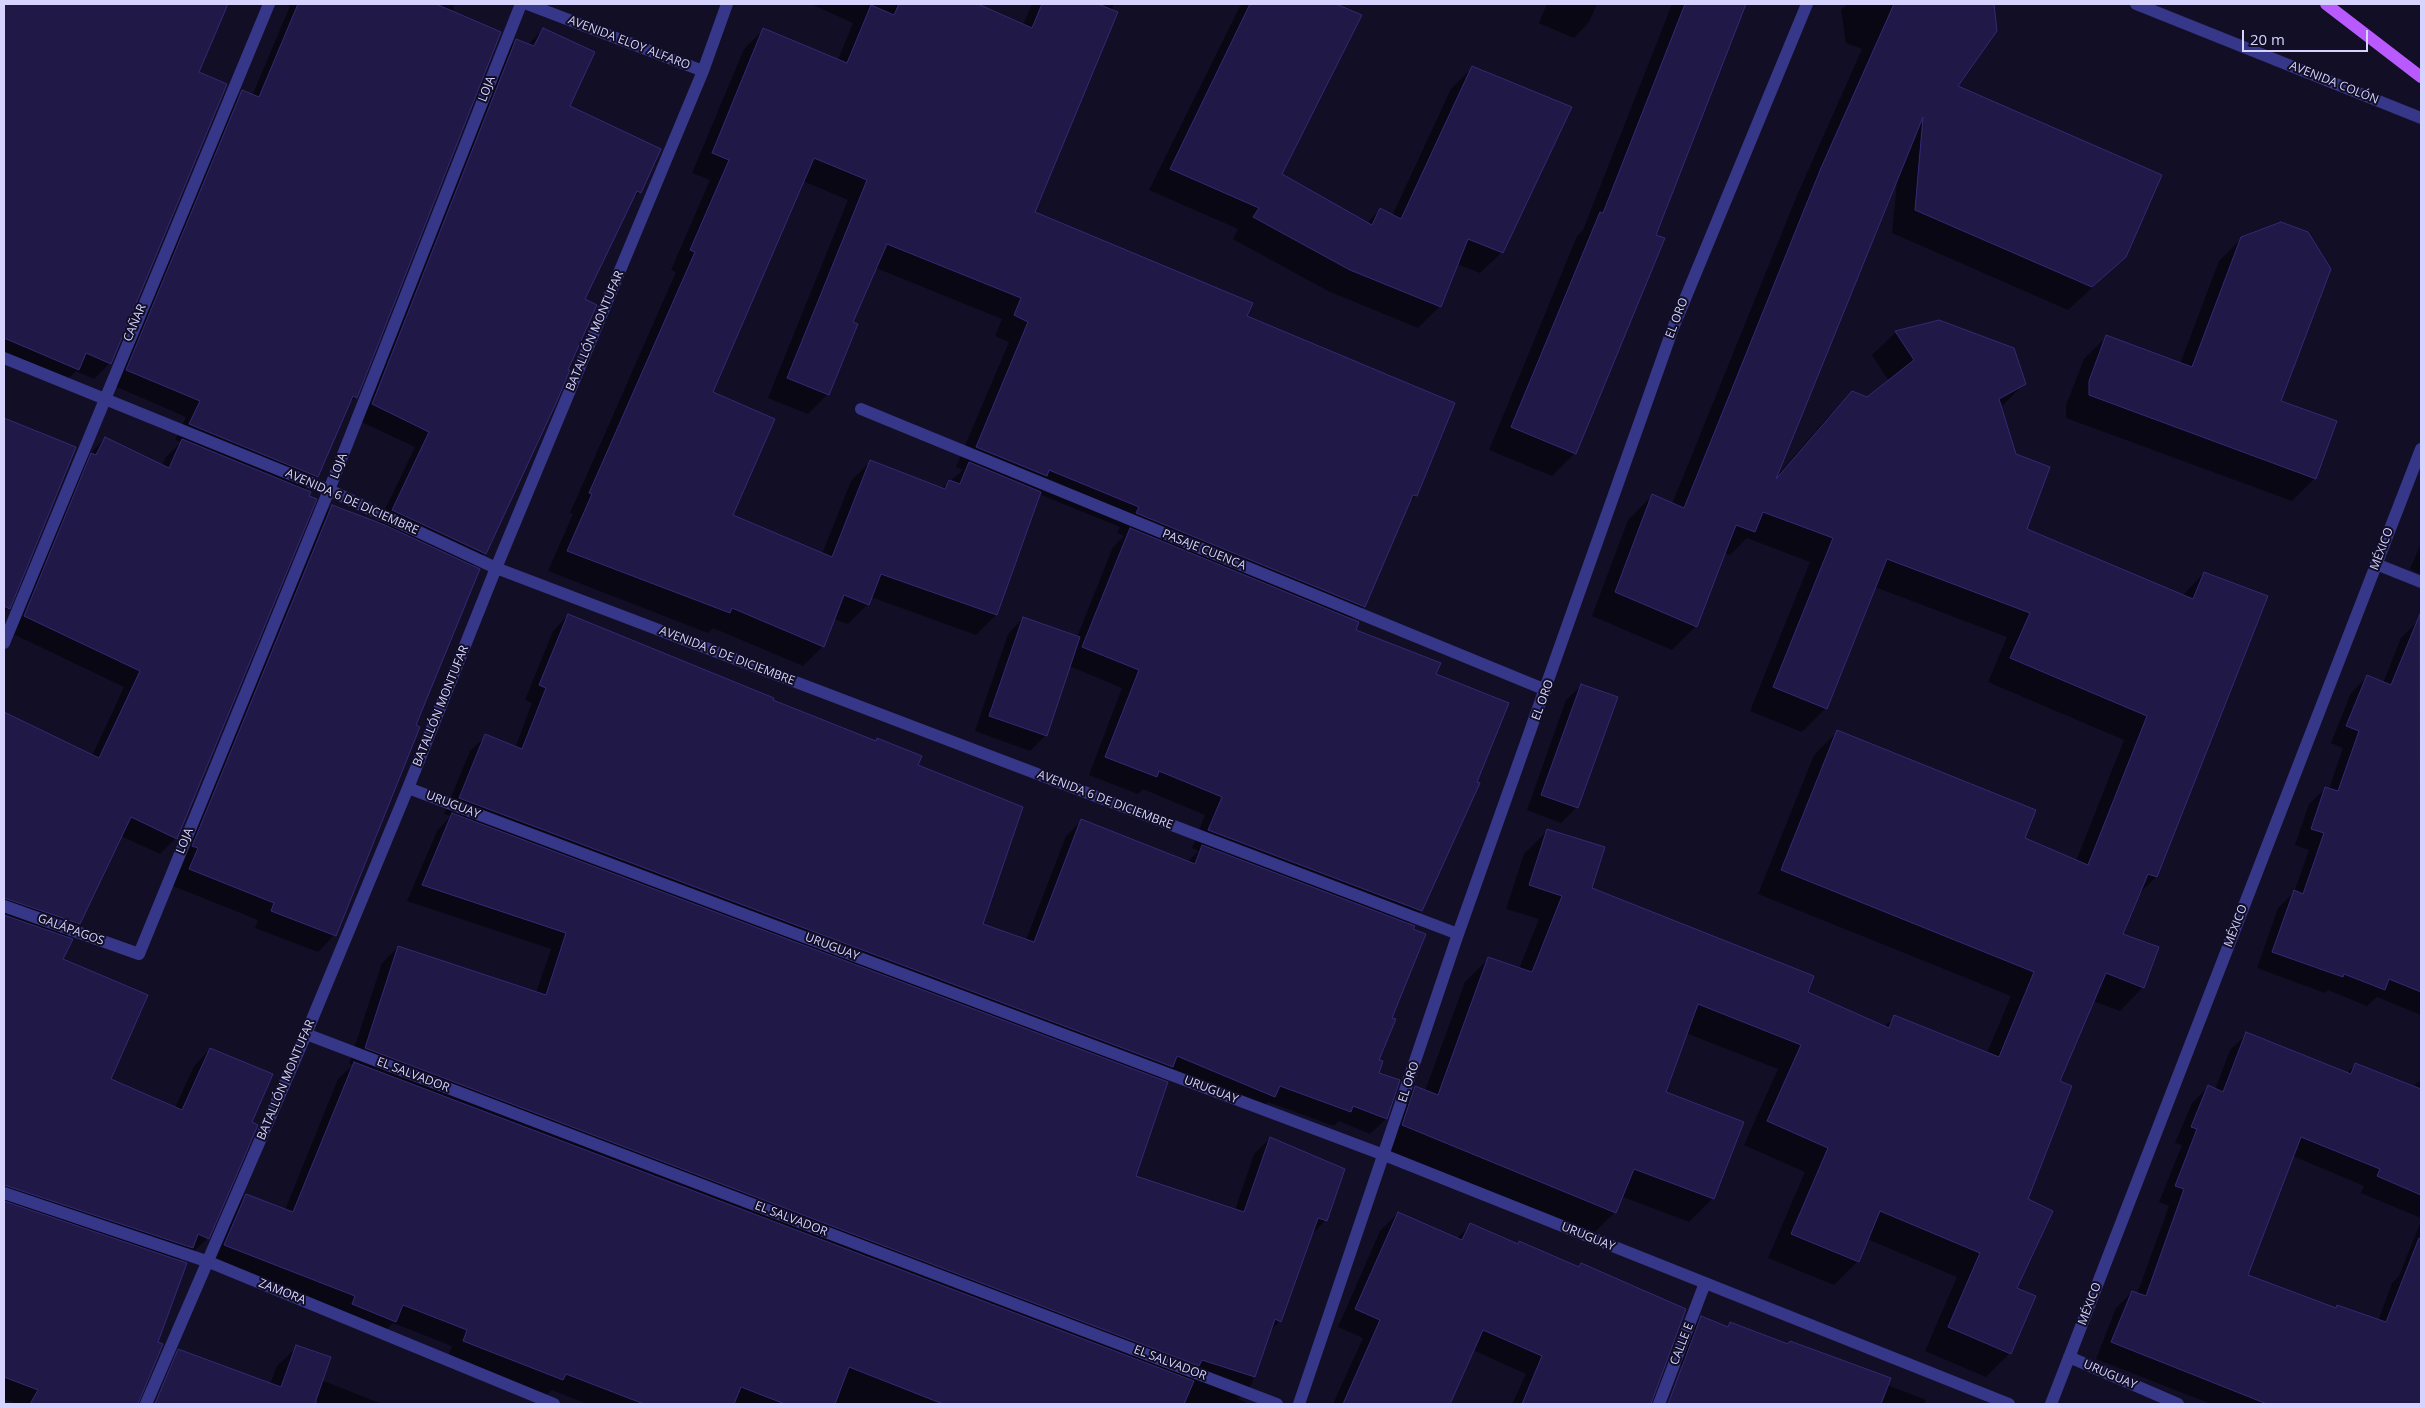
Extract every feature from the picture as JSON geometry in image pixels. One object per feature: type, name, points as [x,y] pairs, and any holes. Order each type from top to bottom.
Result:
[{"type":"main road","points":[[2330,7],[2421,77]]},
{"type":"street","name":"CAÑAR","points":[[4,643],[104,397],[269,4]]},
{"type":"street","name":"LOJA","points":[[139,954],[329,490],[521,4]]},
{"type":"street","name":"AVENIDA ELOY ALFARO","points":[[527,4],[703,71]]},
{"type":"street","name":"EL ORO","points":[[1298,1404],[1458,934],[1673,328],[1807,4]]},
{"type":"street","name":"AVENIDA COLÓN","points":[[2136,4],[2421,118]]},
{"type":"street","points":[[2316,4],[2330,7]]},
{"type":"street","name":"BATALLÓN MONTUFAR","points":[[146,1404],[306,1034],[408,788],[496,568],[703,71],[723,5]]},
{"type":"street","name":"AVENIDA 6 DE DICIEMBRE","points":[[4,358],[329,490],[496,568],[1458,934]]},
{"type":"street","name":"PASAJE CUENCA","points":[[861,409],[1546,690]]},
{"type":"street","name":"MÉXICO","points":[[2051,1404],[2421,448]]},
{"type":"street","points":[[2376,564],[2421,582]]},
{"type":"street","name":"URUGUAY","points":[[408,788],[1384,1155],[2009,1404]]},
{"type":"street","name":"GALÁPAGOS","points":[[4,906],[139,954]]},
{"type":"street","name":"EL SALVADOR","points":[[306,1034],[1276,1404]]},
{"type":"street","name":"ZAMORA","points":[[4,1193],[209,1262],[554,1404]]},
{"type":"street","name":"CALLE E","points":[[1659,1404],[1705,1283]]},
{"type":"street","name":"URUGUAY","points":[[2069,1357],[2178,1404]]},
{"type":"building","points":[[4,4],[228,4],[199,72],[227,84],[111,364],[86,353],[79,370],[4,338]]},
{"type":"building","points":[[298,4],[436,4],[501,32],[357,398],[353,396],[318,477],[189,424],[200,401],[126,370],[242,90],[259,97]]},
{"type":"building","points":[[899,4],[978,4],[1032,28],[1042,4],[1098,4],[1118,12],[1035,212],[1253,303],[1247,316],[1455,403],[1417,496],[1413,495],[1365,607],[1136,513],[1139,507],[1049,470],[1047,476],[976,447],[1028,322],[1014,315],[1021,298],[887,244],[853,322],[858,324],[829,395],[787,378],[867,180],[814,158],[713,392],[775,419],[733,515],[832,557],[870,460],[945,489],[949,480],[960,484],[969,462],[1041,492],[997,615],[881,574],[869,605],[844,595],[824,647],[732,608],[730,613],[567,551],[592,494],[589,493],[695,252],[690,250],[729,160],[712,153],[763,28],[847,63],[871,5],[894,15]]},
{"type":"building","points":[[1250,4],[1336,4],[1362,15],[1282,174],[1372,225],[1380,208],[1401,219],[1472,66],[1572,107],[1503,253],[1468,239],[1441,307],[1350,270],[1253,217],[1259,208],[1170,169]]},
{"type":"building","points":[[1685,4],[1746,4],[1656,235],[1665,238],[1576,454],[1511,427],[1600,212],[1603,213]]},
{"type":"building","points":[[1894,4],[1994,4],[1997,31],[1958,86],[2162,175],[2126,257],[2092,287],[1915,210],[1923,117],[1776,479],[1852,391],[1867,397],[1914,360],[1895,331],[1939,320],[2014,348],[2026,384],[1999,399],[2016,454],[2050,467],[2027,529],[2193,599],[2204,572],[2268,596],[2157,877],[2148,874],[2123,934],[2159,947],[2144,988],[2106,973],[2060,1081],[2072,1086],[2028,1199],[2053,1211],[2017,1288],[2036,1296],[2011,1354],[1948,1327],[1980,1253],[1880,1211],[1859,1262],[1791,1234],[1828,1148],[1767,1121],[1801,1045],[1698,1004],[1666,1092],[1744,1122],[1714,1199],[1634,1169],[1616,1213],[1402,1125],[1415,1086],[1438,1095],[1488,957],[1532,972],[1562,896],[1529,885],[1547,829],[1605,847],[1592,888],[1814,976],[1808,992],[1889,1028],[1894,1015],[1999,1057],[2034,972],[1781,870],[1837,730],[2036,810],[2025,838],[2088,865],[2147,716],[2010,658],[2030,613],[1887,559],[1827,709],[1773,687],[1833,538],[1763,512],[1755,532],[1736,525],[1697,627],[1615,592],[1652,494],[1684,508],[1821,168]]},
{"type":"building","points":[[543,28],[595,52],[570,106],[661,149],[641,193],[637,191],[585,299],[597,305],[568,370],[570,370],[557,401],[486,554],[392,510],[429,432],[372,404],[516,39],[534,46]]},
{"type":"building","points":[[2281,222],[2308,232],[2331,269],[2281,401],[2337,421],[2316,479],[2089,395],[2089,381],[2106,335],[2192,367],[2241,237]]},
{"type":"building","points":[[4,418],[76,447],[10,609],[4,606]]},
{"type":"building","points":[[105,437],[169,468],[182,439],[311,492],[309,496],[317,499],[177,839],[131,817],[80,924],[4,898],[4,712],[99,758],[140,671],[24,616],[91,453],[96,455]]},
{"type":"building","points":[[332,505],[385,525],[480,569],[416,725],[420,727],[336,936],[271,911],[274,903],[189,869],[198,848],[192,846]]},
{"type":"building","points":[[1130,528],[1359,622],[1356,630],[1441,663],[1436,674],[1509,703],[1477,782],[1480,783],[1422,911],[1208,830],[1222,797],[1159,771],[1157,777],[1105,757],[1139,670],[1082,647]]},
{"type":"building","points":[[568,614],[774,698],[773,700],[876,741],[877,738],[922,756],[918,765],[1023,807],[983,924],[1034,942],[1081,819],[1195,864],[1202,845],[1415,926],[1413,929],[1426,934],[1392,1018],[1396,1019],[1379,1060],[1383,1061],[1379,1073],[1400,1080],[1387,1119],[1353,1106],[1351,1112],[1280,1086],[1275,1097],[1177,1056],[1173,1067],[459,798],[485,734],[522,749],[546,688],[539,685]]},
{"type":"building","points":[[2420,614],[2421,992],[2389,979],[2385,990],[2344,974],[2343,977],[2272,952],[2294,890],[2303,894],[2324,833],[2311,829],[2325,787],[2338,791],[2359,731],[2346,726],[2367,675],[2391,685]]},
{"type":"building","points":[[1023,617],[1080,637],[1047,736],[989,716]]},
{"type":"building","points":[[1581,684],[1618,697],[1578,808],[1541,795]]},
{"type":"building","points":[[452,813],[1168,1082],[1136,1176],[1244,1212],[1270,1137],[1345,1169],[1327,1221],[1318,1218],[1281,1322],[1275,1319],[1255,1377],[1202,1360],[1199,1366],[365,1048],[398,946],[546,995],[566,933],[422,885]]},
{"type":"building","points":[[4,915],[73,939],[63,959],[148,995],[111,1079],[182,1110],[210,1048],[273,1074],[252,1122],[258,1125],[209,1239],[198,1234],[193,1248],[4,1185]]},
{"type":"building","points":[[2246,1032],[2351,1074],[2355,1063],[2421,1089],[2421,1195],[2377,1176],[2380,1169],[2301,1137],[2248,1275],[2336,1308],[2337,1305],[2386,1322],[2419,1238],[2421,1239],[2421,1404],[2267,1404],[2111,1342],[2132,1291],[2146,1296],[2184,1189],[2175,1186],[2197,1129],[2191,1127],[2208,1085],[2223,1092]]},
{"type":"building","points":[[354,1062],[1194,1381],[1184,1404],[943,1404],[849,1367],[835,1404],[785,1404],[741,1387],[734,1404],[644,1404],[566,1374],[563,1380],[463,1341],[467,1330],[403,1305],[396,1322],[352,1304],[355,1296],[224,1245],[246,1194],[293,1212]]},
{"type":"building","points":[[4,1201],[187,1263],[158,1342],[163,1344],[138,1404],[30,1404],[38,1390],[4,1377]]},
{"type":"building","points":[[1398,1212],[1462,1240],[1470,1223],[1518,1244],[1519,1241],[1579,1267],[1581,1263],[1686,1309],[1651,1404],[1522,1404],[1542,1356],[1483,1330],[1450,1404],[1343,1404],[1380,1320],[1355,1309]]},
{"type":"building","points":[[1701,1316],[1728,1327],[1730,1322],[1788,1344],[1790,1341],[1891,1378],[1881,1404],[1668,1404]]},
{"type":"building","points":[[296,1345],[331,1357],[316,1404],[155,1404],[178,1349],[281,1387]]}]
